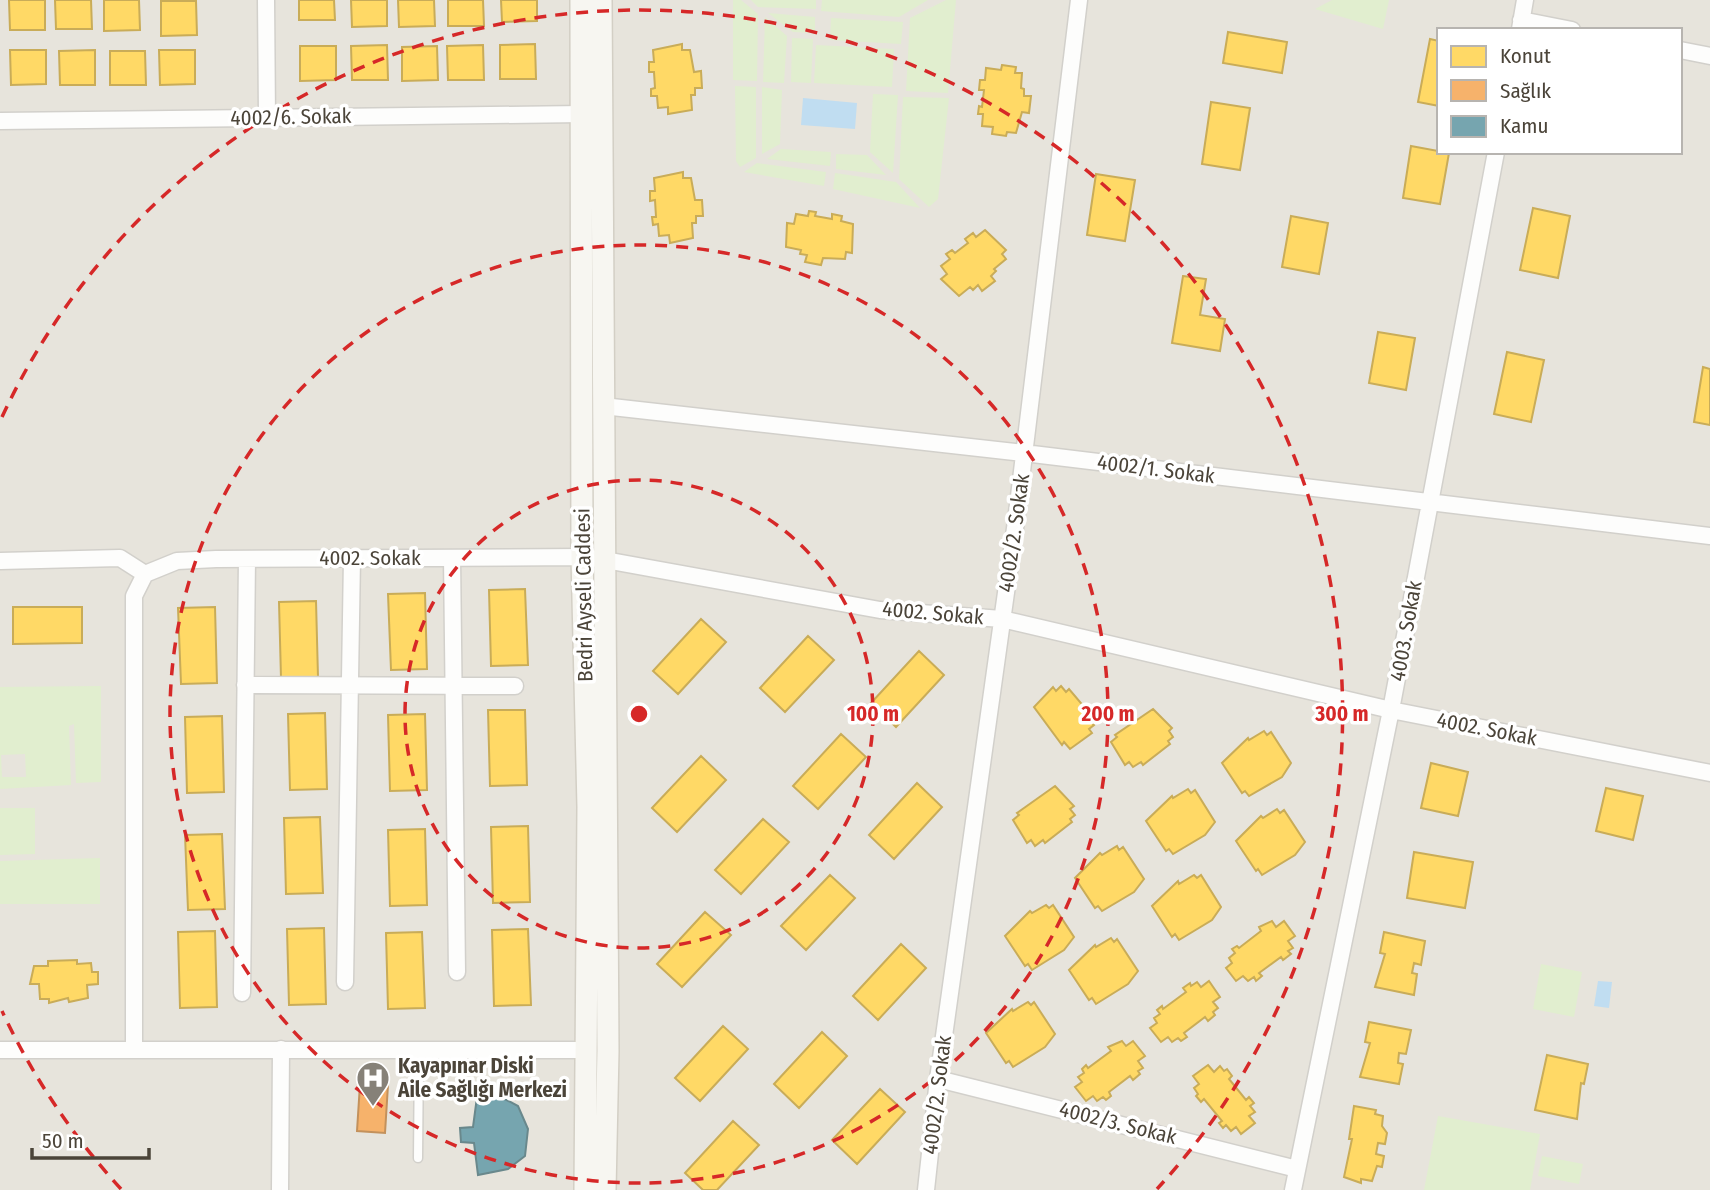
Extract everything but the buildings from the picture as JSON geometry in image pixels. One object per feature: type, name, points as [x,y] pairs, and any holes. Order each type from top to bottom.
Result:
[{"type":"main road","name":"Bedri Ayseli Caddesi","points":[[581,0],[582,557],[588,807],[584,1190]]},
{"type":"main road","name":"Bedri Ayseli Caddesi","points":[[601,0],[606,1190]]},
{"type":"street","points":[[266,0],[267,117]]},
{"type":"street","name":"4002/2. Sokak","points":[[926,1190],[1024,453],[1079,0]]},
{"type":"street","points":[[1525,0],[1521,25],[1552,28]]},
{"type":"street","points":[[1682,50],[1710,56]]},
{"type":"street","name":"4002/6. Sokak","points":[[0,121],[582,114]]},
{"type":"street","name":"4003. Sokak","points":[[1293,1190],[1391,710],[1496,154]]},
{"type":"street","name":"4002/1. Sokak","points":[[603,406],[1024,453],[1710,536]]},
{"type":"street","name":"4002. Sokak","points":[[145,573],[177,561],[582,557],[880,610],[1002,619],[1391,710],[1710,773]]},
{"type":"street","points":[[0,561],[120,558],[145,573],[134,596],[134,1048]]},
{"type":"street","points":[[345,982],[352,558]]},
{"type":"street","points":[[452,558],[457,972]]},
{"type":"street","points":[[242,993],[247,559]]},
{"type":"street","points":[[246,685],[515,686]]},
{"type":"street","points":[[280,1190],[281,1049]]},
{"type":"street","points":[[0,1050],[586,1050]]},
{"type":"street","name":"4002/3. Sokak","points":[[939,1079],[1297,1169]]},
{"type":"lane","points":[[418,1158],[419,1049]]},
{"type":"shaded area","points":[[0,0],[1710,0],[1710,1190],[0,1190]]},
{"type":"green space","points":[[733,0],[741,0],[758,14],[757,81],[733,80]]},
{"type":"green space","points":[[751,0],[816,0],[816,9],[758,7]]},
{"type":"green space","points":[[822,0],[928,0],[899,17],[821,11]]},
{"type":"green space","points":[[946,0],[956,0],[948,93],[906,91],[910,18]]},
{"type":"green space","points":[[1332,0],[1389,0],[1383,29],[1315,9]]},
{"type":"green space","points":[[768,13],[815,17],[815,33],[793,32]]},
{"type":"green space","points":[[765,17],[787,36],[784,83],[763,82]]},
{"type":"green space","points":[[831,18],[903,22],[901,44],[830,40]]},
{"type":"green space","points":[[792,38],[813,39],[811,83],[791,82]]},
{"type":"green space","points":[[816,45],[894,49],[892,87],[814,83]]},
{"type":"green space","points":[[735,86],[756,87],[756,158],[740,167],[736,161]]},
{"type":"green space","points":[[762,87],[782,90],[780,144],[762,154]]},
{"type":"green space","points":[[873,94],[898,95],[893,173],[870,152]]},
{"type":"green space","points":[[903,97],[949,98],[938,199],[929,207],[899,179]]},
{"type":"green space","points":[[781,149],[831,152],[830,166],[767,159]]},
{"type":"green space","points":[[836,154],[867,155],[886,175],[836,169]]},
{"type":"green space","points":[[757,163],[826,172],[824,186],[744,172]]},
{"type":"green space","points":[[835,173],[896,182],[920,208],[833,189]]},
{"type":"green space","points":[[101,686],[101,782],[76,783],[74,724],[69,726],[71,785],[0,789],[0,687]],"holes":[[[25,754],[26,777],[2,777],[1,755]]]},
{"type":"green space","points":[[0,808],[35,808],[35,854],[0,855]]},
{"type":"green space","points":[[100,858],[100,904],[0,904],[0,861]]},
{"type":"green space","points":[[1541,964],[1582,972],[1574,1017],[1533,1009]]},
{"type":"green space","points":[[1438,1116],[1540,1134],[1530,1190],[1424,1190]]},
{"type":"green space","points":[[1542,1156],[1583,1164],[1579,1184],[1538,1176]]},
{"type":"water","points":[[803,98],[857,103],[855,129],[801,125]]},
{"type":"water","points":[[1598,981],[1612,982],[1609,1008],[1594,1006]]},
{"type":"place","name":"Kayapınar Diski Aile Sağlığı Merkezi","points":[[373,1108]]}]
